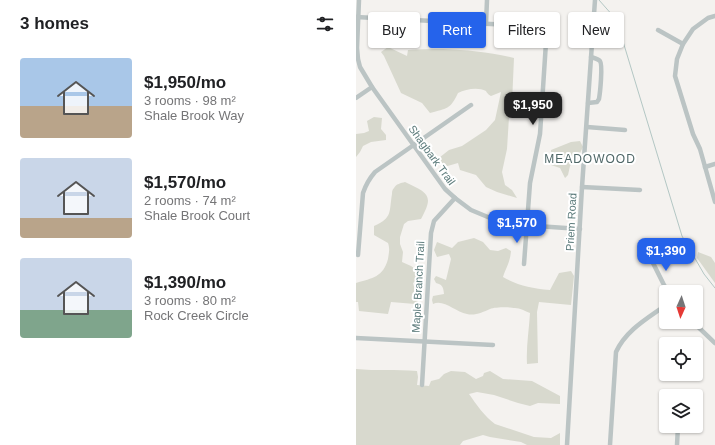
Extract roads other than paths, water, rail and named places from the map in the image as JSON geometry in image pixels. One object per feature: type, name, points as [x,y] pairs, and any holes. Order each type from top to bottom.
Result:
[{"type":"street","name":"Shagbark Trail","points":[[359,0],[357,17],[357,48],[360,67],[372,87],[445,189],[471,210],[508,224],[580,229]]},
{"type":"street","points":[[487,0],[486,24],[547,27],[540,134],[530,182],[524,264]]},
{"type":"street","name":"Priem Road","points":[[567,445],[582,187],[595,0]]},
{"type":"street","points":[[715,16],[708,18],[693,29],[683,44],[677,59],[675,76],[693,134],[700,149],[715,202]]},
{"type":"street","points":[[357,17],[428,21]]},
{"type":"street","points":[[658,30],[683,44]]},
{"type":"street","points":[[588,103],[597,102],[599,99],[602,68],[600,60],[592,57]]},
{"type":"street","points":[[356,98],[372,87]]},
{"type":"street","points":[[358,255],[363,193],[366,184],[375,172],[471,105]]},
{"type":"street","points":[[587,127],[625,130]]},
{"type":"street","points":[[705,167],[715,164]]},
{"type":"street","points":[[582,187],[640,190]]},
{"type":"street","name":"Maple Branch Trail","points":[[422,385],[430,233],[434,220],[455,198]]},
{"type":"street","points":[[651,259],[664,285]]},
{"type":"street","points":[[610,445],[616,352],[630,331],[659,310]]},
{"type":"street","points":[[700,329],[715,343]]},
{"type":"street","points":[[356,338],[493,345]]},
{"type":"street","points":[[677,445],[678,433]]},
{"type":"waterway","points":[[599,0],[614,17],[618,25],[682,236],[704,274],[715,288]]},
{"type":"district","name":"MEADOWOOD","points":[[590,159]]}]
